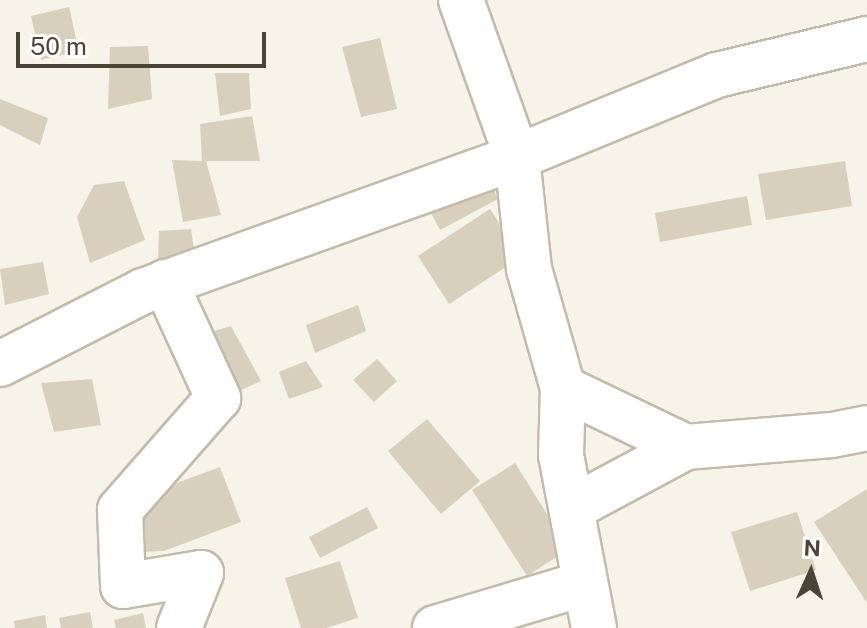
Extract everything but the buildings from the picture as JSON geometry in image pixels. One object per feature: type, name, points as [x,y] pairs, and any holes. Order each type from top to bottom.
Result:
[{"type":"street","points":[[461,0],[517,157],[529,269],[563,388],[561,455],[583,584],[594,628]]},
{"type":"street","points":[[0,364],[165,282],[517,157],[717,75],[867,39]]},
{"type":"street","points":[[165,282],[218,398],[120,510],[123,586],[201,573],[179,628]]},
{"type":"street","points":[[563,388],[686,447]]},
{"type":"street","points":[[572,508],[686,447],[867,428]]},
{"type":"street","points":[[435,628],[583,584]]}]
